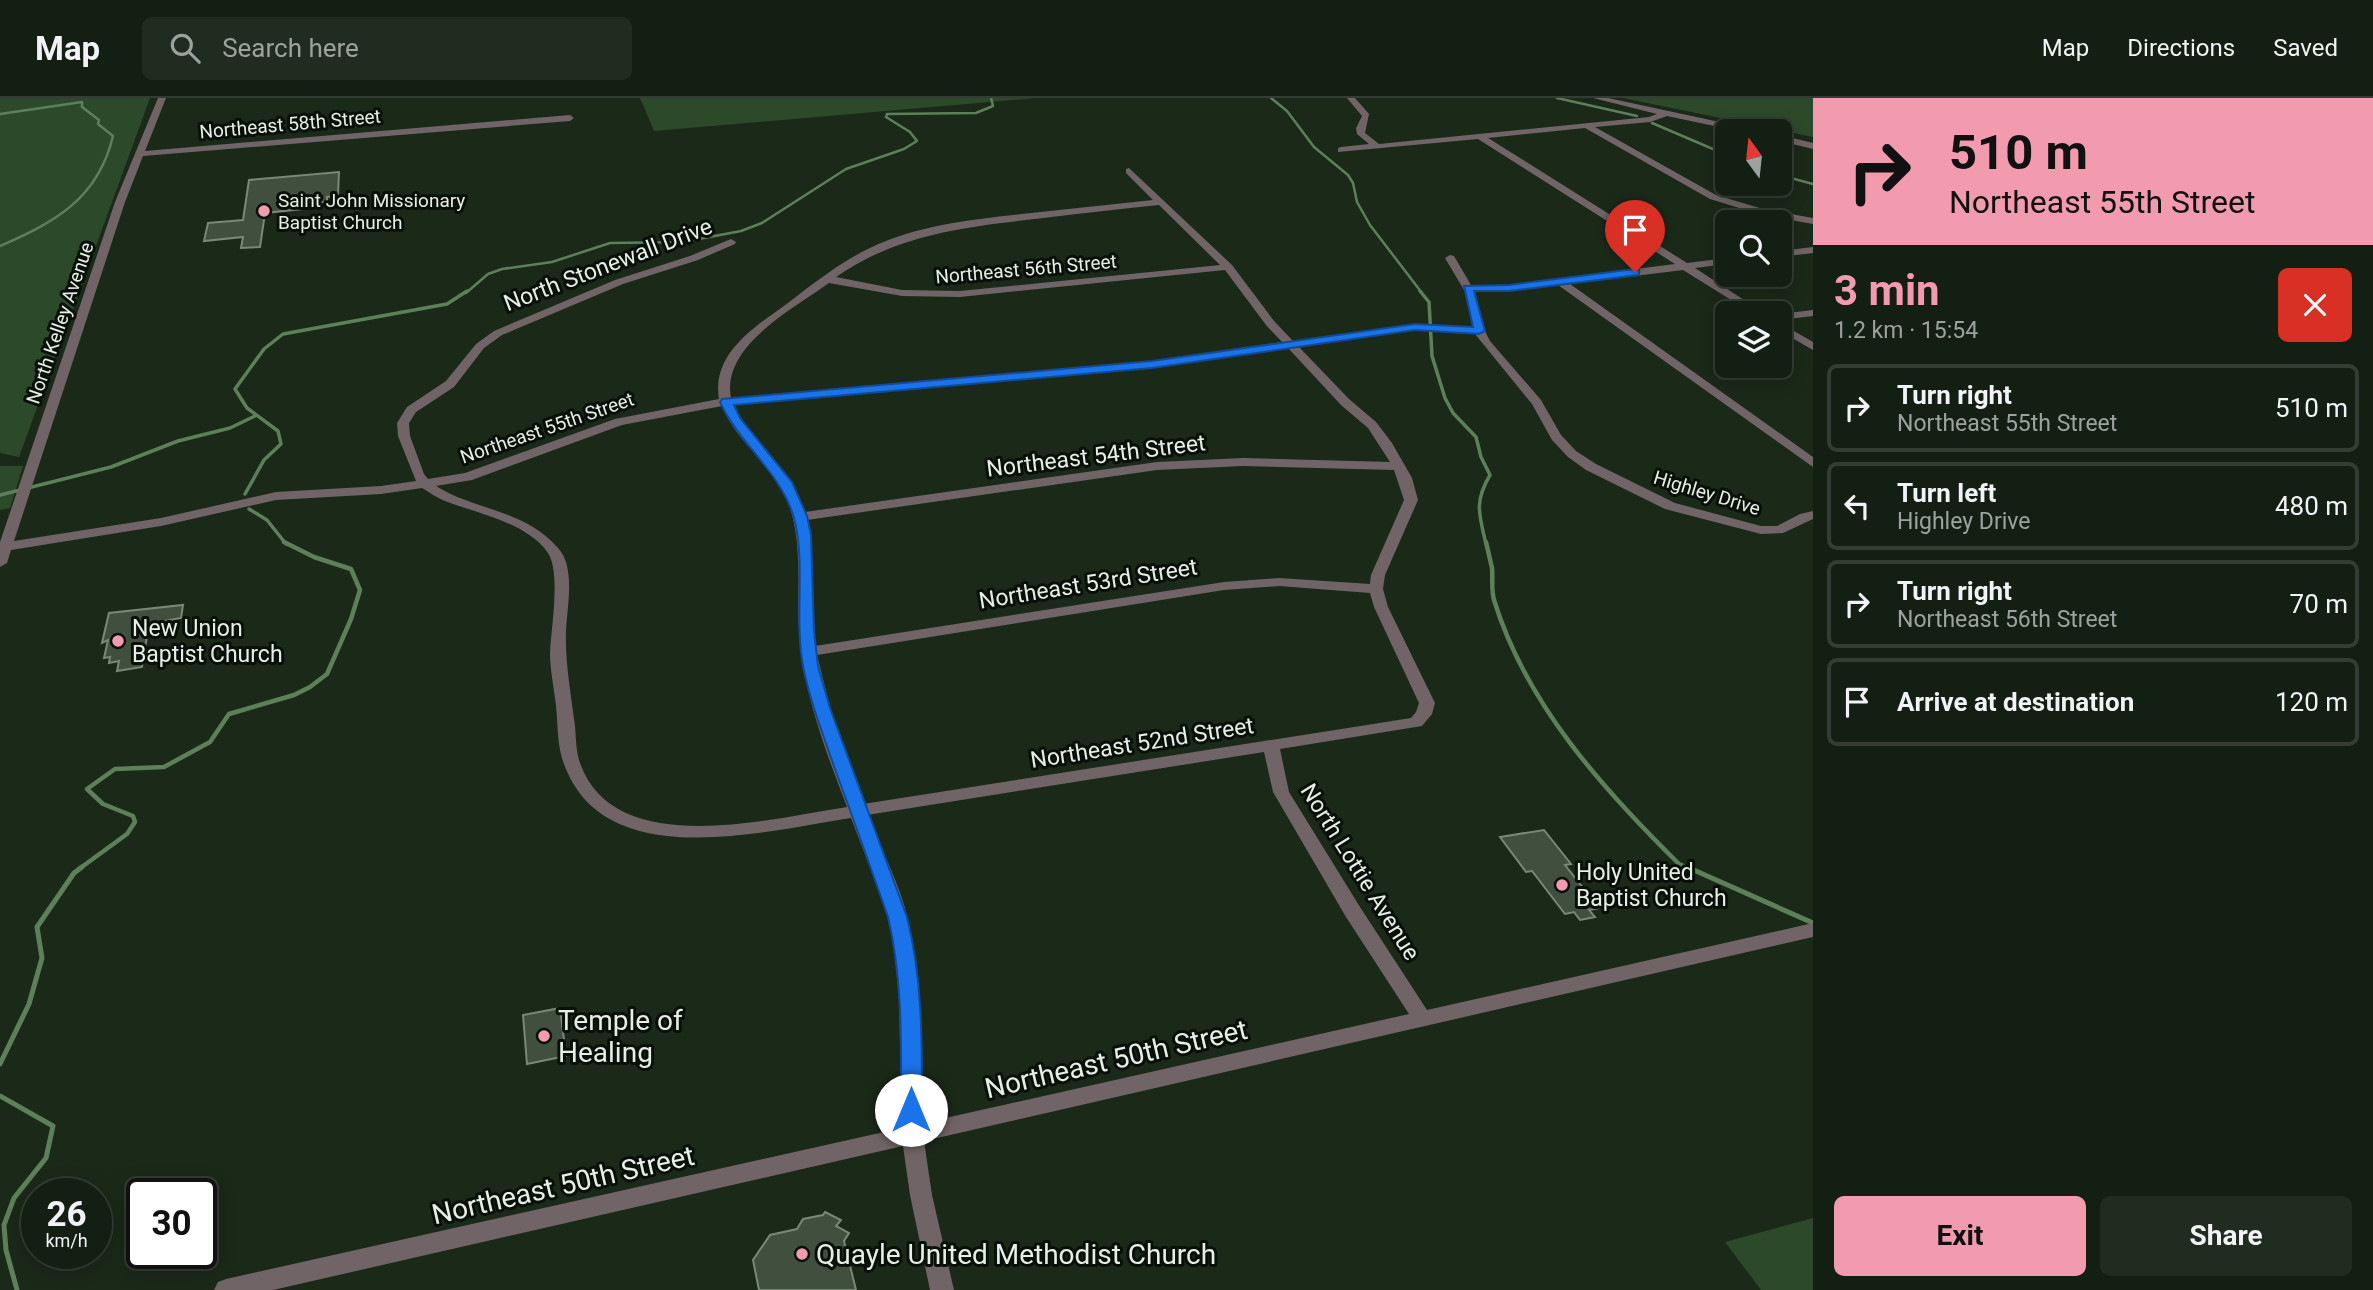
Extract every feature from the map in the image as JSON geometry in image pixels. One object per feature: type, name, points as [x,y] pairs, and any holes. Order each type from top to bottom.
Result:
[{"type":"street","name":"North Kelley Avenue","points":[[0,563],[138,154],[162,98]]},
{"type":"street","points":[[1351,98],[1366,116],[1360,128],[1362,134],[1377,146]]},
{"type":"street","points":[[1597,98],[1715,124]]},
{"type":"street","points":[[1341,150],[1587,126],[1656,118],[1667,113]]},
{"type":"street","name":"Northeast 58th Street","points":[[138,154],[570,118]]},
{"type":"street","points":[[1587,126],[1713,197],[1762,212],[1813,221]]},
{"type":"street","points":[[1479,136],[1740,301]]},
{"type":"street","points":[[1792,141],[1813,146]]},
{"type":"street","points":[[1129,171],[1228,267],[1260,311],[1291,345],[1345,402],[1379,432],[1405,478],[1411,500],[1378,575],[1376,589]]},
{"type":"street","points":[[942,1290],[916,1171],[911,1007],[904,941],[898,917],[822,708],[808,652],[805,548],[800,516],[785,482],[734,419],[724,394],[728,366],[740,346],[760,328],[827,279],[875,250],[936,229],[973,222],[1161,202]]},
{"type":"street","name":"North Stonewall Drive","points":[[425,484],[418,475],[404,436],[405,417],[419,404],[450,384],[480,346],[523,321],[620,281],[694,258],[732,242]]},
{"type":"street","points":[[1792,253],[1813,250]]},
{"type":"street","name":"Highley Drive","points":[[1450,258],[1468,288],[1479,331],[1496,357],[1537,403],[1556,437],[1580,460],[1670,506],[1761,530],[1783,531],[1797,519],[1813,515]]},
{"type":"street","points":[[1468,288],[1509,288],[1715,262]]},
{"type":"street","name":"Northeast 56th Street","points":[[827,279],[902,293],[960,295],[1228,267]]},
{"type":"street","points":[[1561,282],[1813,463]]},
{"type":"street","points":[[1792,316],[1813,313]]},
{"type":"street","name":"Northeast 55th Street","points":[[5,547],[160,522],[276,496],[356,492],[425,484],[491,471],[637,417],[727,402],[1120,368],[1426,326],[1479,331]]},
{"type":"street","points":[[1792,334],[1813,347]]},
{"type":"street","name":"Northeast 54th Street","points":[[800,516],[1170,465],[1243,462],[1398,467]]},
{"type":"street","points":[[425,484],[447,498],[485,509],[526,527],[554,551],[561,570],[558,656],[571,762],[587,792],[602,805],[643,826],[694,834],[858,810]]},
{"type":"street","name":"Northeast 53rd Street","points":[[808,652],[1235,585],[1301,583],[1376,589]]},
{"type":"street","name":"Northeast 52nd Street","points":[[858,810],[1407,725],[1421,717],[1426,710],[1424,696],[1381,607],[1376,589]]},
{"type":"street","name":"North Lottie Avenue","points":[[1271,746],[1281,792],[1353,912],[1422,1018]]},
{"type":"street","name":"Northeast 50th Street","points":[[226,1290],[1813,930]]},
{"type":"green space","points":[[0,98],[150,98],[19,457],[0,453]]},
{"type":"green space","points":[[640,98],[1035,98],[654,131]]},
{"type":"green space","points":[[1623,98],[1813,98],[1813,137],[1792,133],[1792,119],[1725,119]]},
{"type":"green space","points":[[0,466],[23,466],[10,508],[0,510]]},
{"type":"green space","points":[[1813,1218],[1813,1290],[1761,1290],[1725,1242]]},
{"type":"building","name":"Saint John Missionary Baptist Church","points":[[339,172],[338,196],[327,197],[327,202],[302,204],[302,209],[265,213],[260,247],[241,248],[243,237],[204,241],[208,223],[243,220],[249,180]]},
{"type":"building","name":"New Union Baptist Church","points":[[183,605],[181,618],[164,621],[163,628],[148,630],[142,667],[117,671],[119,661],[109,663],[110,657],[104,658],[108,640],[102,643],[109,613]]},
{"type":"building","name":"Holy United Baptist Church","points":[[1544,830],[1571,864],[1565,865],[1599,908],[1589,910],[1595,917],[1580,920],[1574,912],[1565,914],[1532,871],[1526,872],[1500,837]]},
{"type":"building","name":"Temple of Healing","points":[[560,1008],[566,1056],[527,1064],[523,1015]]},
{"type":"building","name":"Quayle United Methodist Church","points":[[825,1212],[841,1220],[836,1226],[849,1233],[844,1241],[856,1290],[759,1290],[753,1260],[770,1235],[797,1229],[803,1219],[823,1215]]},
{"type":"waterway","points":[[466,293],[488,274],[502,269],[552,262],[610,243],[683,242],[741,231],[762,223],[846,169],[904,149],[917,141],[910,132],[886,117],[887,114],[976,113],[993,106],[991,98]]},
{"type":"waterway","points":[[1271,98],[1287,111],[1314,147],[1348,175],[1353,183],[1357,202],[1370,225],[1422,293]]},
{"type":"waterway","points":[[1557,98],[1637,116]]},
{"type":"waterway","points":[[0,114],[82,102],[82,107],[99,120],[98,124],[113,136],[97,176],[72,206],[39,228],[0,246]]},
{"type":"waterway","points":[[1652,123],[1715,150]]},
{"type":"waterway","points":[[1792,178],[1813,184]]},
{"type":"waterway","points":[[245,494],[264,460],[281,444],[278,431],[247,408],[235,389],[264,349],[283,334],[447,304],[467,291]]},
{"type":"waterway","points":[[1420,291],[1429,302],[1432,356],[1445,398],[1453,413],[1476,437],[1481,457],[1490,475],[1479,508],[1486,544]]},
{"type":"waterway","points":[[0,495],[111,467],[178,441],[230,428],[255,416]]},
{"type":"waterway","points":[[249,509],[267,520],[285,542]]},
{"type":"waterway","points":[[79,869],[127,834],[135,822],[133,816],[103,804],[87,789],[115,769],[164,767],[210,742],[229,714],[294,695],[327,674],[351,619],[360,590],[351,569],[314,557],[285,542]]},
{"type":"waterway","points":[[1486,542],[1492,568],[1494,600],[1508,638],[1547,709],[1570,743],[1623,806],[1679,864],[1691,869]]},
{"type":"waterway","points":[[0,1064],[29,1004],[42,958],[37,927],[74,873],[82,867]]},
{"type":"waterway","points":[[1687,867],[1813,923]]},
{"type":"waterway","points":[[0,1096],[53,1126],[46,1158],[14,1198],[4,1225],[6,1250],[17,1290]]},
{"type":"place","name":"Saint John Missionary Baptist Church","points":[[264,211]]},
{"type":"place","name":"New Union Baptist Church","points":[[118,641]]},
{"type":"place","name":"Holy United Baptist Church","points":[[1562,885]]},
{"type":"place","name":"Temple of Healing","points":[[544,1036]]},
{"type":"place","name":"Quayle United Methodist Church","points":[[802,1254]]},
{"type":"route","points":[[911,1110],[912,1021],[904,941],[898,917],[830,734],[811,666],[806,631],[805,548],[800,516],[785,482],[734,419],[727,402],[1152,364],[1415,327],[1436,326],[1479,331],[1472,295],[1468,288],[1509,288],[1635,272]]}]
